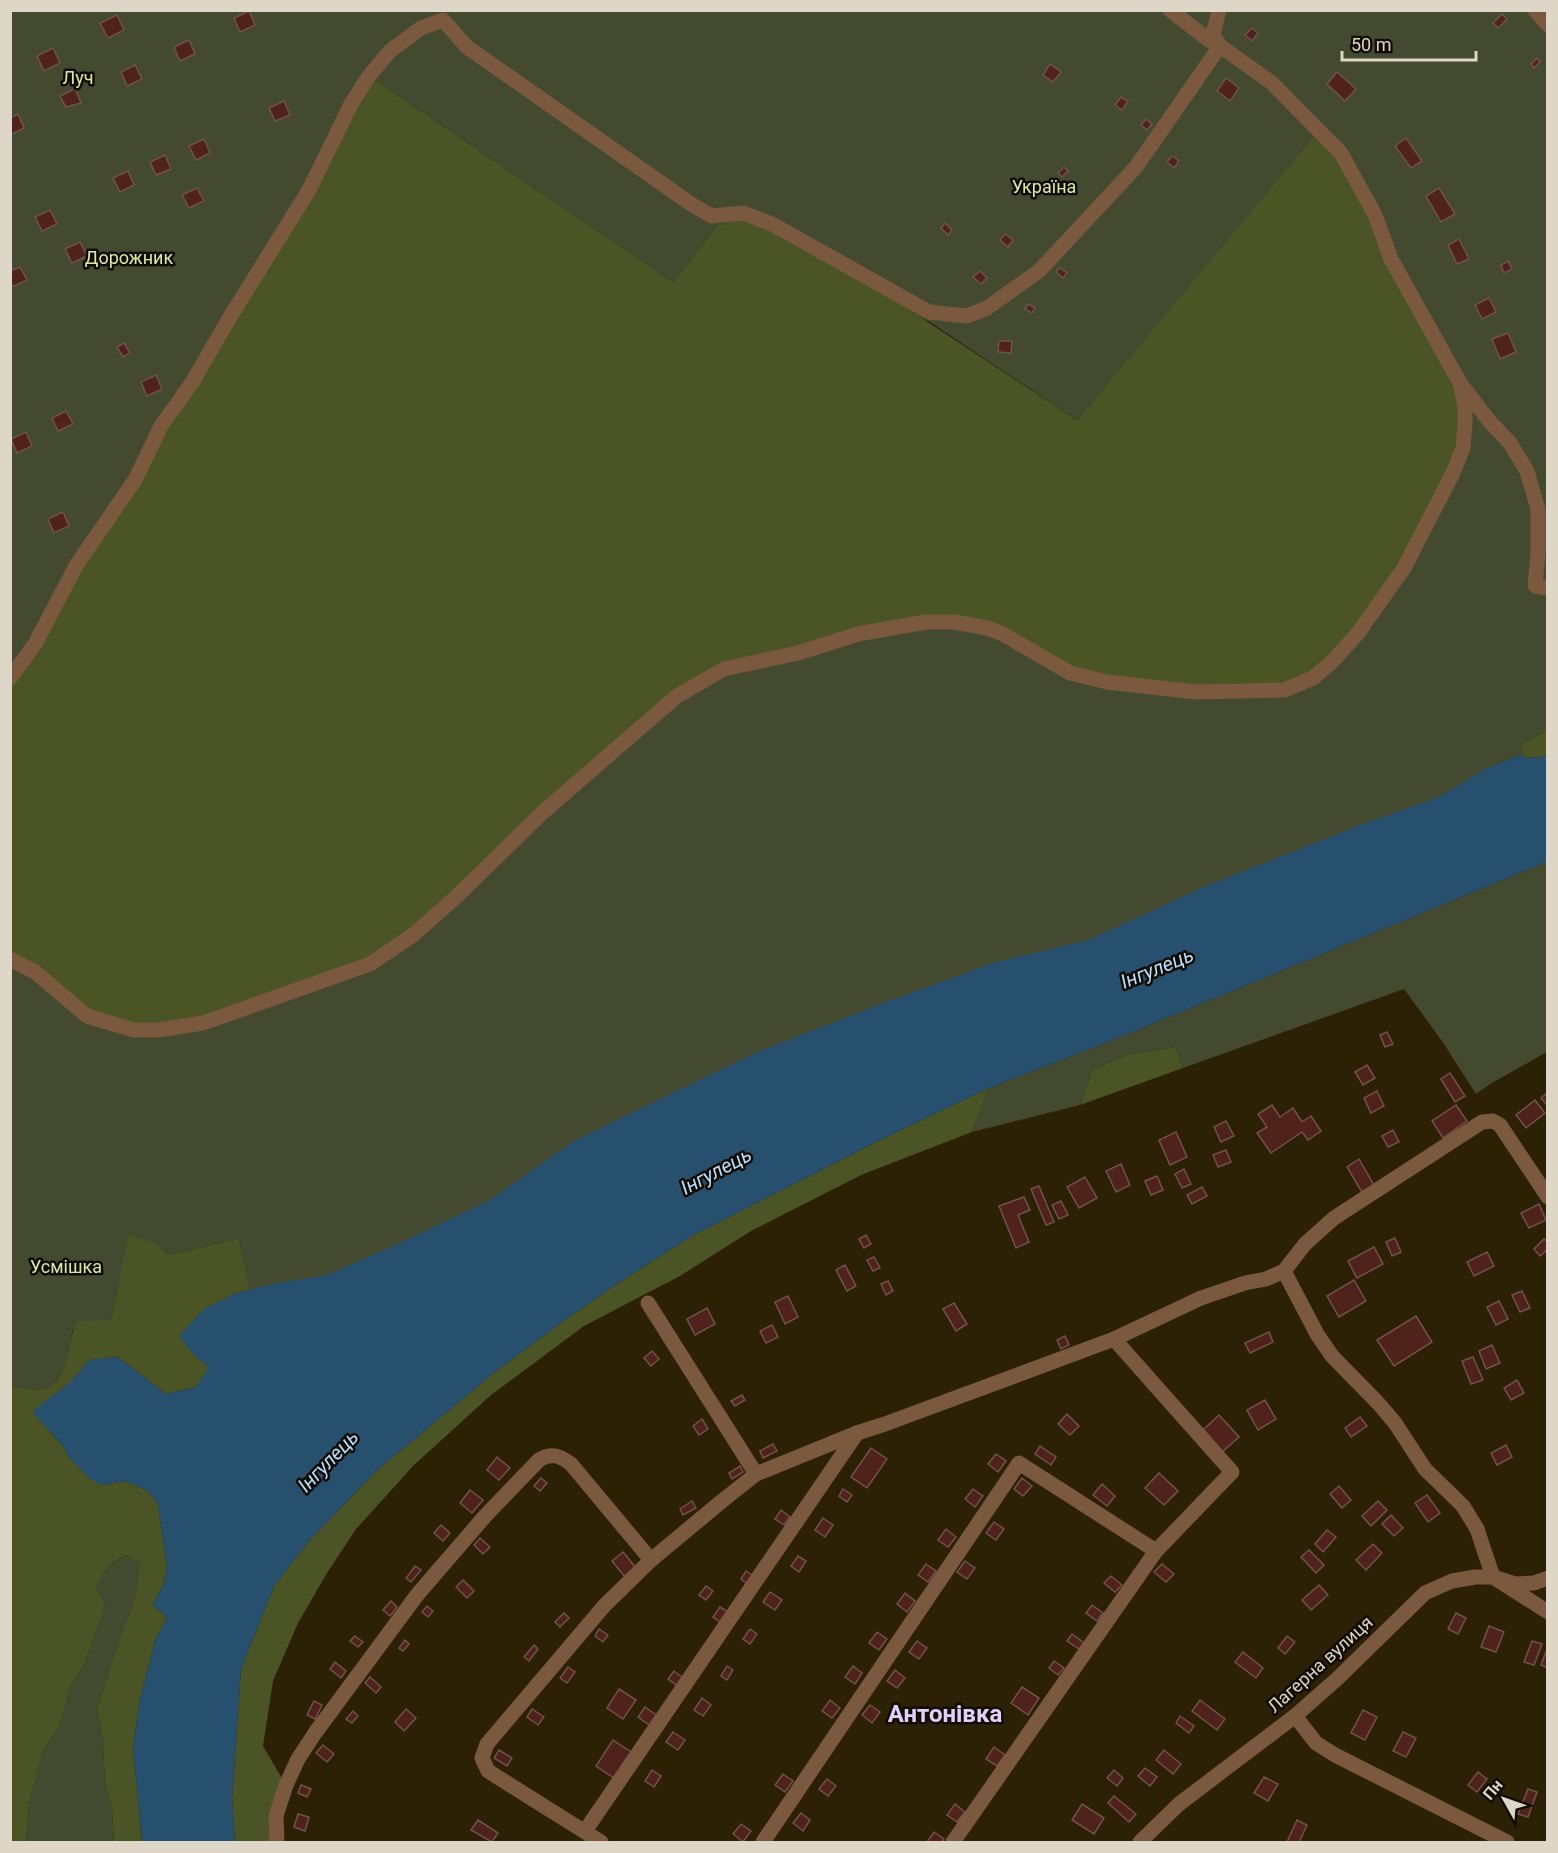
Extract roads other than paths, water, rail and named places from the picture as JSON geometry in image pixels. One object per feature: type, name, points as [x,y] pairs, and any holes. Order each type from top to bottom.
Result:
[{"type":"street","points":[[1170,10],[1272,83],[1341,153],[1375,215],[1390,259],[1460,383],[1490,422],[1510,443],[1527,471],[1538,509],[1535,586],[1548,588]]},
{"type":"street","points":[[1219,10],[1213,34],[1220,46]]},
{"type":"street","points":[[1535,10],[1548,25]]},
{"type":"street","points":[[10,678],[35,644],[77,564],[135,480],[161,426],[193,381],[309,190],[351,104],[369,76],[390,51],[422,28],[443,20],[467,47],[691,204],[712,216],[743,213],[772,224],[929,312],[967,316],[987,308],[1039,271],[1136,167],[1220,46]]},
{"type":"street","points":[[10,959],[35,972],[87,1016],[135,1030],[159,1030],[203,1023],[370,964],[413,936],[542,813],[677,696],[723,669],[798,653],[858,634],[926,622],[954,622],[987,628],[1003,634],[1070,673],[1107,682],[1196,692],[1284,690],[1313,678],[1333,661],[1358,633],[1404,568],[1453,473],[1463,448],[1466,423],[1460,383]]},
{"type":"street","points":[[601,1842],[488,1771],[482,1758],[487,1744],[597,1615],[651,1560],[756,1474],[857,1433],[1114,1339],[1201,1298],[1245,1282],[1266,1279],[1284,1271],[1305,1244],[1334,1218],[1482,1122],[1493,1121],[1500,1125],[1548,1197]]},
{"type":"street","points":[[1284,1271],[1317,1334],[1332,1356],[1395,1423],[1425,1469],[1463,1506],[1477,1529],[1493,1577],[1548,1612]]},
{"type":"street","points":[[648,1303],[756,1474]]},
{"type":"street","points":[[953,1842],[1155,1551],[1232,1472],[1114,1339]]},
{"type":"street","points":[[585,1831],[857,1433]]},
{"type":"street","points":[[277,1842],[276,1816],[286,1785],[298,1759],[315,1733],[417,1595],[486,1515],[539,1460],[553,1455],[560,1456],[571,1464],[651,1560]]},
{"type":"street","points":[[763,1842],[1019,1463],[1155,1551]]},
{"type":"street","name":"Лагерна вулиця","points":[[1140,1842],[1179,1804],[1295,1716],[1338,1678],[1425,1593],[1452,1581],[1475,1577],[1493,1577],[1515,1584],[1534,1583],[1548,1578]]},
{"type":"street","points":[[1295,1716],[1316,1743],[1335,1755],[1508,1842]]},
{"type":"water","name":"Інгулець","points":[[1522,754],[1525,758],[1547,755],[1547,862],[1108,1042],[989,1088],[886,1137],[690,1237],[618,1283],[496,1371],[375,1472],[309,1541],[274,1586],[241,1669],[232,1799],[235,1842],[142,1842],[133,1747],[140,1699],[155,1641],[167,1617],[153,1605],[163,1586],[167,1568],[158,1504],[148,1491],[125,1481],[101,1485],[89,1478],[33,1413],[41,1404],[73,1380],[89,1360],[118,1357],[166,1394],[196,1387],[209,1367],[194,1355],[179,1336],[204,1309],[234,1294],[271,1284],[328,1275],[404,1241],[490,1200],[574,1141],[755,1053],[996,962],[1088,940],[1206,886],[1363,824],[1439,797],[1485,769]]},
{"type":"district","name":"Антонівка","points":[[945,1714]]},
{"type":"park label","name":"Луч","points":[[78,77]]},
{"type":"park label","name":"Україна","points":[[1044,186]]},
{"type":"park label","name":"Дорожник","points":[[129,257]]},
{"type":"park label","name":"Усмішка","points":[[66,1266]]}]
